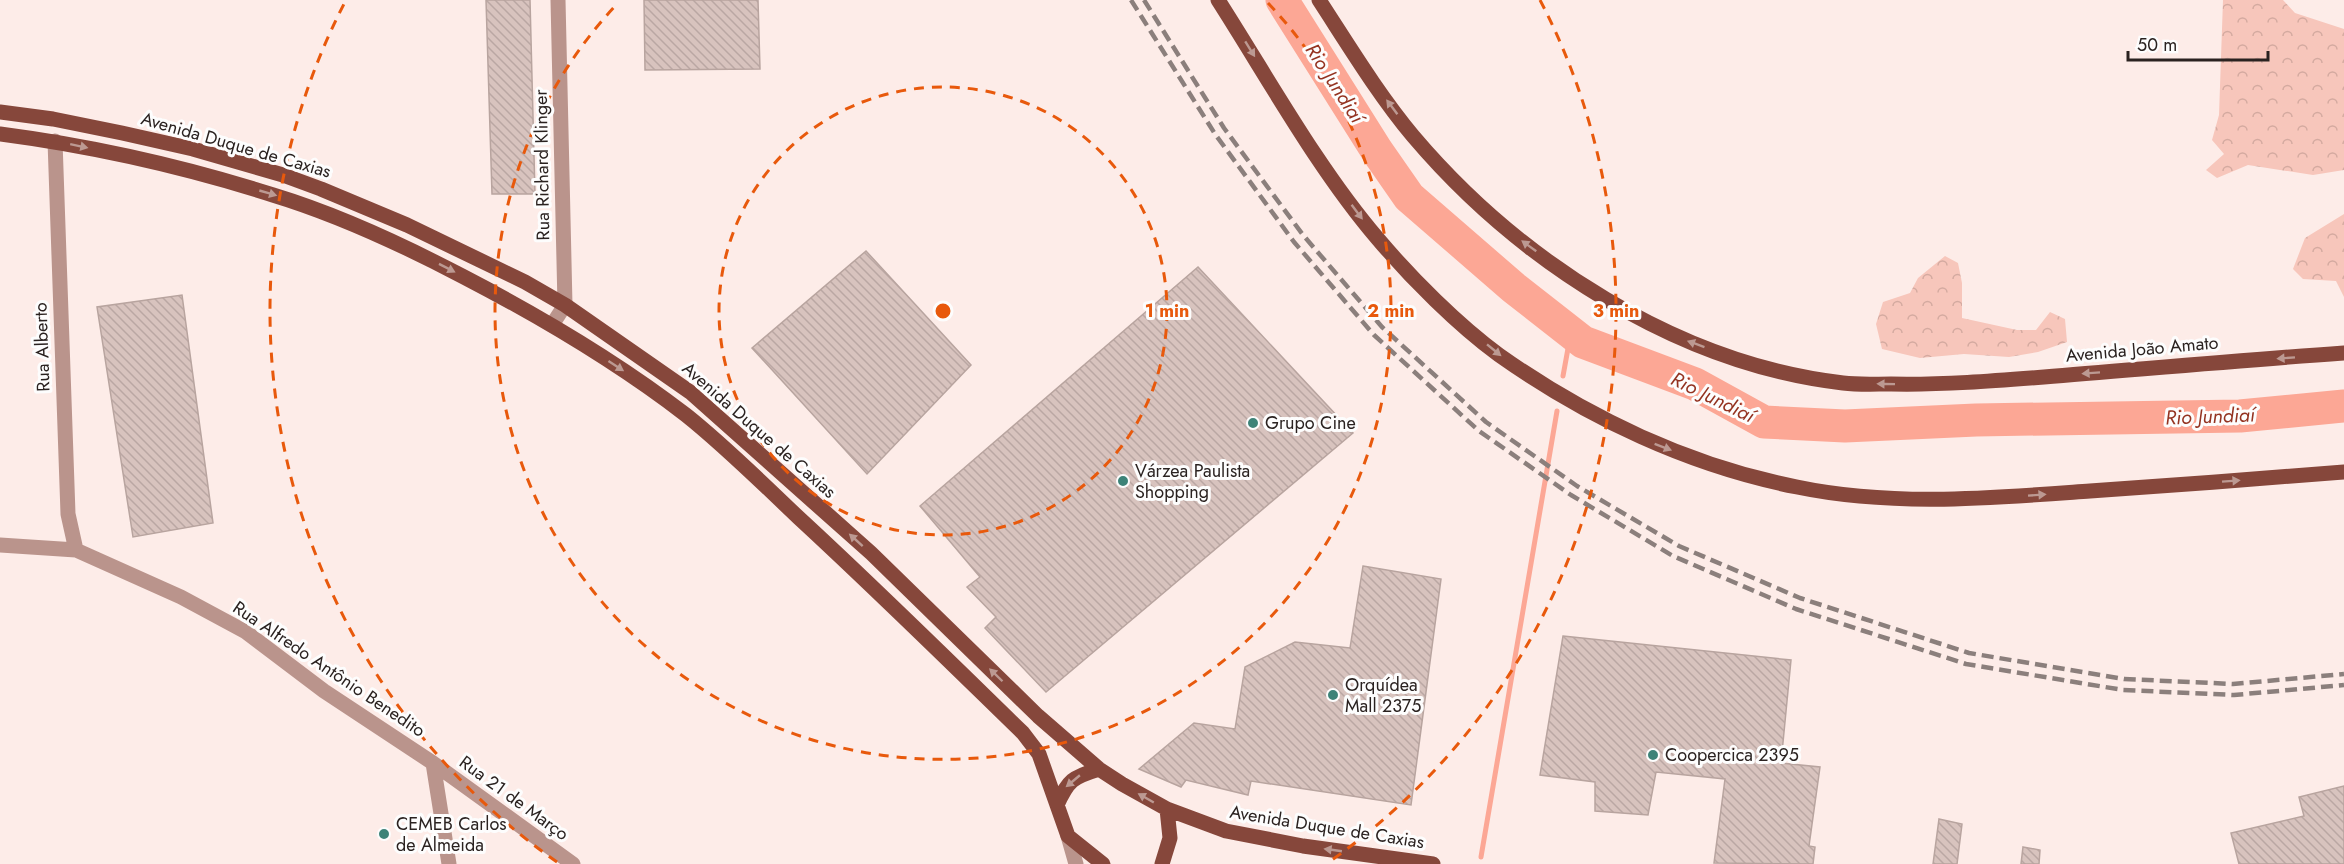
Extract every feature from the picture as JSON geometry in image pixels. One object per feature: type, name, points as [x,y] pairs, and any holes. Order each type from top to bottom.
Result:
[{"type":"main road","points":[[1218,0],[1330,176],[1377,238],[1433,297],[1498,354],[1566,397],[1649,442],[1720,468],[1798,488],[1857,495],[1978,499],[2344,472]]},
{"type":"main road","name":"Avenida João Amato","points":[[1319,0],[1412,135],[1454,180],[1507,230],[1587,288],[1680,338],[1766,369],[1845,383],[1944,385],[2344,353]]},
{"type":"main road","name":"Avenida Duque de Caxias","points":[[0,112],[53,119],[193,149],[293,179],[407,225],[525,282],[565,305],[690,392],[871,554],[1038,716],[1099,769],[1167,809],[1226,831],[1303,846],[1432,864]]},
{"type":"main road","name":"Avenida Duque de Caxias","points":[[0,134],[55,141],[169,166],[275,195],[359,227],[414,251],[552,325],[638,381],[688,417],[855,570],[1023,733],[1040,754],[1068,836]]},
{"type":"main road","points":[[1057,805],[1066,786],[1080,775],[1099,769]]},
{"type":"main road","points":[[1162,864],[1170,838],[1167,809]]},
{"type":"main road","points":[[1068,836],[1103,864]]},
{"type":"street","name":"Rua Richard Klinger","points":[[558,0],[565,305]]},
{"type":"street","name":"Rua Alberto","points":[[55,141],[68,514],[76,550]]},
{"type":"street","points":[[552,325],[565,305]]},
{"type":"street","name":"Rua Alfredo Antônio Benedito","points":[[0,545],[76,550],[181,597],[246,632],[324,691],[433,763]]},
{"type":"street","points":[[433,763],[449,864]]},
{"type":"street","name":"Rua 21 de Março","points":[[433,763],[573,864]]},
{"type":"street","points":[[1068,836],[1077,864]]},
{"type":"green space","points":[[2223,0],[2283,0],[2295,13],[2344,29],[2344,170],[2313,175],[2248,165],[2217,178],[2206,170],[2224,154],[2212,140],[2219,115]]},
{"type":"green space","points":[[2344,214],[2344,297],[2336,281],[2303,279],[2293,269],[2305,238]]},
{"type":"green space","points":[[1945,256],[1958,263],[1962,283],[1962,318],[2017,330],[2036,330],[2050,312],[2065,319],[2067,342],[2038,352],[2009,357],[1964,354],[1920,358],[1882,349],[1876,324],[1883,302],[1910,293],[1918,278]]},
{"type":"building","points":[[486,0],[530,0],[535,194],[492,194]]},
{"type":"building","points":[[644,0],[758,0],[760,69],[645,70]]},
{"type":"building","points":[[866,251],[971,365],[867,474],[752,348]]},
{"type":"building","name":"Várzea Paulista Shopping","points":[[1198,267],[1353,433],[1046,692],[985,628],[996,617],[967,587],[980,577],[920,506]]},
{"type":"building","points":[[182,295],[213,523],[133,537],[97,307]]},
{"type":"building","name":"Orquídea Mall 2375","points":[[1363,566],[1441,579],[1411,805],[1251,781],[1248,795],[1186,780],[1181,787],[1139,769],[1194,723],[1235,729],[1245,667],[1295,642],[1350,648]]},
{"type":"building","name":"Coopercica 2395","points":[[1563,636],[1791,660],[1781,763],[1820,767],[1809,846],[1815,847],[1813,864],[1714,863],[1725,779],[1656,772],[1648,815],[1595,811],[1595,782],[1540,775]]},
{"type":"building","points":[[2344,786],[2344,864],[2239,864],[2231,833],[2304,816],[2299,797]]},
{"type":"building","points":[[1939,819],[1962,824],[1957,864],[1933,864]]},
{"type":"building","points":[[2023,847],[2040,850],[2039,864],[2021,864]]},
{"type":"waterway","name":"Rio Jundiaí","points":[[1282,0],[1377,151],[1409,197],[1514,288],[1583,342],[1695,384],[1764,422],[1845,426],[1976,420],[2240,416],[2344,406]]},
{"type":"waterway","points":[[1563,376],[1571,332]]},
{"type":"waterway","points":[[1481,857],[1557,411]]},
{"type":"railway","points":[[1131,0],[1215,134],[1294,242],[1374,335],[1479,431],[1571,495],[1673,556],[1796,609],[1966,664],[2123,690],[2234,695],[2344,685]]},
{"type":"railway","points":[[1144,0],[1224,128],[1303,235],[1382,327],[1486,422],[1577,486],[1679,546],[1800,598],[1969,653],[2124,679],[2233,684],[2344,674]]},
{"type":"place","name":"Grupo Cine","points":[[1253,423]]},
{"type":"place","name":"Várzea Paulista Shopping","points":[[1123,481]]},
{"type":"place","name":"Orquídea Mall 2375","points":[[1333,695]]},
{"type":"place","name":"Coopercica 2395","points":[[1653,755]]},
{"type":"place","name":"CEMEB Carlos de Almeida","points":[[384,834]]}]
